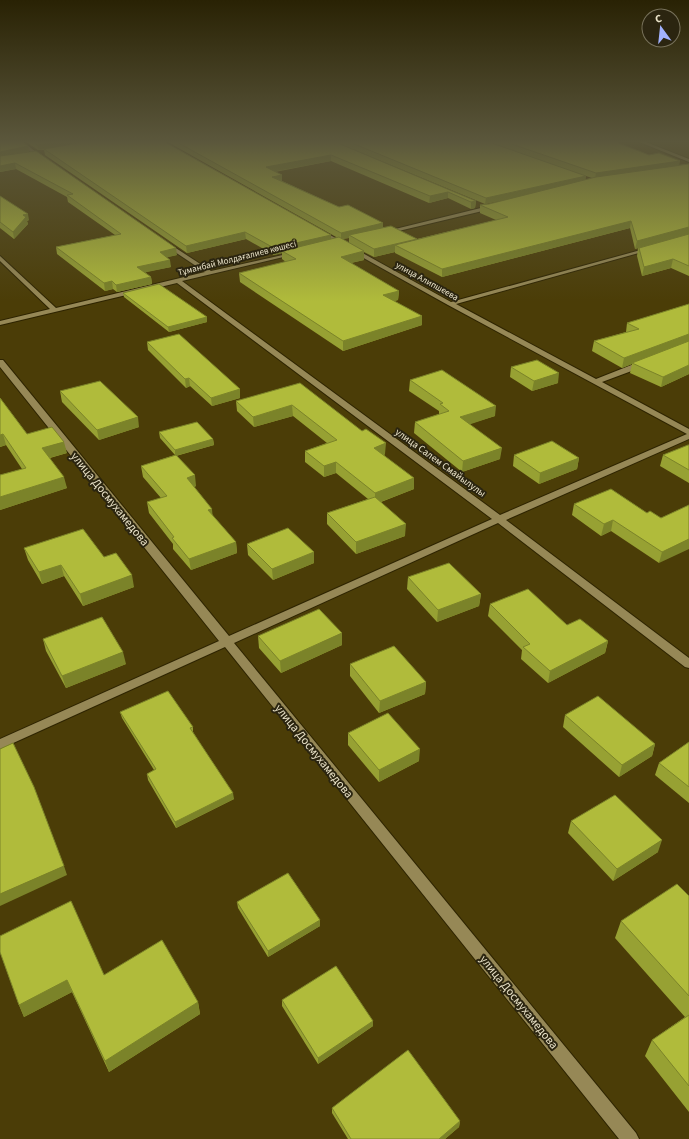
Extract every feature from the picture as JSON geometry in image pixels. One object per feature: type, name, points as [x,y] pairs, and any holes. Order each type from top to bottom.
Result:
[{"type":"street","points":[[378,234],[502,205]]},
{"type":"street","points":[[480,206],[487,209]]},
{"type":"street","name":"улица Алипшеева","points":[[312,227],[450,304],[689,432]]},
{"type":"street","points":[[159,238],[210,273]]},
{"type":"street","points":[[332,244],[348,241]]},
{"type":"street","points":[[450,304],[658,247]]},
{"type":"street","name":"Тұманбай Молдағалиев көшесі","points":[[0,322],[302,252]]},
{"type":"street","points":[[0,258],[55,310]]},
{"type":"street","name":"улица Салем Смайылулы","points":[[178,281],[499,519],[689,664]]},
{"type":"street","points":[[596,382],[653,360]]},
{"type":"street","name":"улица Досмухамедова","points":[[0,362],[226,643],[630,1139]]},
{"type":"street","points":[[0,744],[499,519],[689,436]]},
{"type":"building","points":[[98,194],[176,248],[160,252],[170,260],[137,267],[151,277],[116,285],[112,281],[104,283],[56,247],[121,234],[67,195]]},
{"type":"building","points":[[110,194],[258,194],[331,235],[274,248],[245,232],[186,246]]},
{"type":"building","points":[[271,194],[310,194],[339,207],[348,205],[383,223],[341,233]]},
{"type":"building","points":[[426,194],[438,194],[430,196]]},
{"type":"building","points":[[453,194],[460,194],[476,201],[471,202]]},
{"type":"building","points":[[477,194],[503,194],[486,198]]},
{"type":"building","points":[[528,194],[689,194],[689,227],[637,241],[631,221],[442,269],[395,245],[508,217],[480,205]]},
{"type":"building","points":[[0,196],[28,214],[23,215],[26,217],[13,232],[0,222]]},
{"type":"building","points":[[391,226],[417,239],[374,249],[349,235]]},
{"type":"building","points":[[689,234],[689,266],[673,259],[644,267],[639,248]]},
{"type":"building","points":[[339,237],[364,251],[341,257],[399,291],[383,295],[422,316],[343,341],[239,273],[296,259],[282,251]]},
{"type":"building","points":[[159,284],[207,317],[168,327],[123,293]]},
{"type":"building","points":[[689,304],[689,334],[624,358],[594,341],[639,329],[627,323]]},
{"type":"building","points":[[179,334],[240,389],[211,398],[189,378],[185,379],[147,342]]},
{"type":"building","points":[[689,341],[689,365],[663,377],[632,363]]},
{"type":"building","points":[[537,360],[559,373],[534,381],[511,367]]},
{"type":"building","points":[[442,370],[496,406],[460,417],[502,448],[463,461],[415,422],[449,411],[440,404],[443,403],[410,380]]},
{"type":"building","points":[[100,381],[138,417],[97,430],[60,391]]},
{"type":"building","points":[[300,383],[362,431],[366,429],[386,443],[374,448],[414,478],[375,493],[336,462],[324,466],[305,451],[337,440],[292,405],[253,417],[236,401]]},
{"type":"building","points":[[0,398],[27,434],[52,427],[64,442],[42,448],[64,477],[0,497],[0,475],[26,468],[3,434],[0,435]]},
{"type":"building","points":[[197,422],[213,439],[175,450],[159,432]]},
{"type":"building","points":[[552,441],[579,458],[540,473],[514,455]]},
{"type":"building","points":[[688,445],[689,470],[663,455]]},
{"type":"building","points":[[176,455],[195,475],[187,478],[212,509],[208,510],[236,542],[189,559],[172,538],[174,537],[147,502],[167,496],[141,466]]},
{"type":"building","points":[[611,489],[647,513],[650,511],[661,518],[689,505],[689,539],[662,552],[613,520],[604,524],[574,504]]},
{"type":"building","points":[[375,497],[406,524],[356,542],[327,513]]},
{"type":"building","points":[[288,528],[314,552],[272,569],[247,544]]},
{"type":"building","points":[[83,529],[104,557],[116,553],[132,575],[80,594],[61,565],[39,572],[24,548]]},
{"type":"building","points":[[449,563],[481,594],[438,610],[408,577]]},
{"type":"building","points":[[528,589],[567,625],[580,619],[608,641],[550,671],[523,647],[530,644],[490,604]]},
{"type":"building","points":[[319,609],[342,633],[280,661],[258,636]]},
{"type":"building","points":[[102,617],[123,652],[62,676],[43,639]]},
{"type":"building","points":[[394,646],[426,682],[380,701],[350,664]]},
{"type":"building","points":[[168,691],[193,727],[190,728],[233,793],[175,822],[147,774],[156,769],[120,712]]},
{"type":"building","points":[[598,696],[655,744],[622,765],[565,715]]},
{"type":"building","points":[[388,713],[420,749],[379,770],[348,733]]},
{"type":"building","points":[[689,742],[689,787],[659,763]]},
{"type":"building","points":[[13,743],[34,787],[64,866],[0,894],[0,749]]},
{"type":"building","points":[[615,795],[662,840],[617,869],[571,821]]},
{"type":"building","points":[[288,873],[320,920],[268,951],[237,902]]},
{"type":"building","points":[[677,884],[689,896],[689,996],[621,921]]},
{"type":"building","points":[[71,901],[104,975],[162,940],[198,1002],[105,1061],[67,980],[19,1005],[0,952],[0,936]]},
{"type":"building","points":[[336,966],[373,1021],[318,1058],[282,1000]]},
{"type":"building","points":[[689,1015],[689,1086],[652,1040]]},
{"type":"building","points":[[408,1050],[460,1121],[439,1139],[351,1139],[332,1108]]}]
